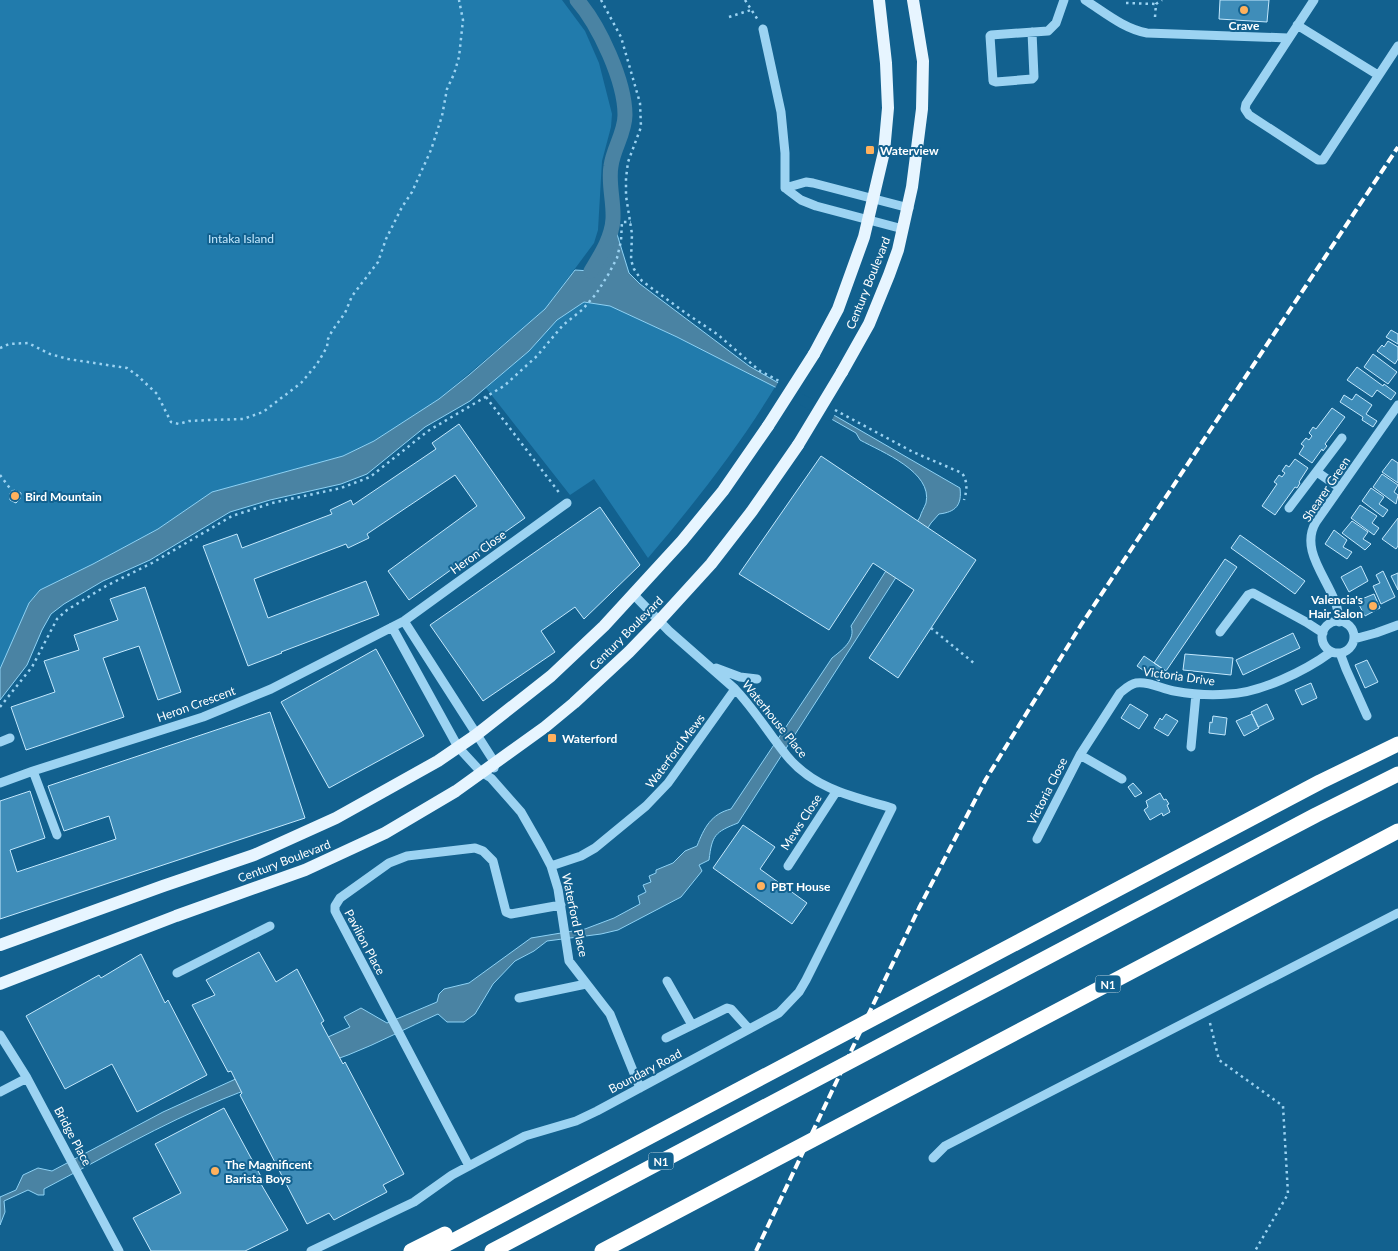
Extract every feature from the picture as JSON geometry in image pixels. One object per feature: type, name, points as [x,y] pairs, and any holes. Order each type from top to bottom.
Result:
[{"type":"highway","points":[[434,1251],[1320,782],[1398,744]]},
{"type":"highway","name":"N1","points":[[492,1251],[1316,815],[1398,774]]},
{"type":"highway","name":"N1","points":[[602,1251],[1398,831]]},
{"type":"highway","points":[[411,1251],[822,1046]]},
{"type":"main road","name":"Century Boulevard","points":[[0,945],[254,855],[336,818],[438,761],[476,735],[551,676],[634,595],[723,491],[768,426],[814,354],[838,309],[869,220],[884,152],[888,108],[886,63],[879,0]]},
{"type":"main road","name":"Century Boulevard","points":[[0,984],[176,916],[305,870],[385,833],[486,775],[495,763],[574,704],[660,621],[711,564],[752,511],[798,445],[869,324],[898,250],[908,208],[917,153],[922,108],[923,61],[913,0]]},
{"type":"street","points":[[1032,32],[1034,77],[1032,79],[993,81],[990,36],[991,35],[1032,32],[1048,31],[1052,29],[1064,0]]},
{"type":"street","points":[[1085,0],[1138,32],[1288,38]]},
{"type":"street","points":[[1314,0],[1246,104],[1246,112],[1249,116],[1321,160],[1398,46]]},
{"type":"street","points":[[1296,26],[1378,75]]},
{"type":"street","points":[[763,28],[781,112],[785,153],[785,188]]},
{"type":"street","points":[[785,188],[806,182],[908,208]]},
{"type":"street","points":[[785,188],[801,200],[816,206],[903,229]]},
{"type":"street","name":"Shearer Green","points":[[1339,622],[1337,606],[1310,542],[1314,526],[1398,405]]},
{"type":"street","points":[[1289,508],[1342,438]]},
{"type":"street","points":[[1318,472],[1340,488]]},
{"type":"street","name":"Heron Close","points":[[404,621],[567,503]]},
{"type":"street","points":[[1220,632],[1248,595],[1253,593],[1322,633]]},
{"type":"street","name":"Waterhouse Place","points":[[634,595],[735,689],[786,755],[803,772],[836,792],[892,808]]},
{"type":"street","points":[[404,621],[495,763]]},
{"type":"street","name":"Heron Crescent","points":[[0,783],[203,716],[254,696],[404,621]]},
{"type":"street","points":[[1345,623],[1350,627],[1354,639],[1350,648],[1340,653],[1331,652],[1325,647],[1322,633],[1329,624],[1345,623]]},
{"type":"street","points":[[1354,639],[1398,625]]},
{"type":"street","points":[[392,627],[458,747]]},
{"type":"street","name":"Victoria Drive","points":[[1134,683],[1145,683],[1174,691],[1196,694],[1229,694],[1255,690],[1310,666],[1331,652]]},
{"type":"street","points":[[1340,653],[1367,716]]},
{"type":"street","points":[[704,662],[740,678],[757,679]]},
{"type":"street","name":"Victoria Close","points":[[1037,839],[1080,755],[1120,693],[1134,683]]},
{"type":"street","name":"Waterford Mews","points":[[552,866],[581,856],[595,848],[651,802],[668,783],[735,689]]},
{"type":"street","points":[[1191,747],[1196,694]]},
{"type":"street","points":[[0,742],[10,738]]},
{"type":"street","name":"Waterford Place","points":[[458,747],[520,812],[552,866],[561,904],[569,960],[610,1014],[640,1088]]},
{"type":"street","name":"Victoria Close","points":[[1080,755],[1122,779]]},
{"type":"street","points":[[33,771],[57,835]]},
{"type":"street","name":"Mews Close","points":[[788,866],[836,792]]},
{"type":"street","name":"Boundary Road","points":[[311,1251],[414,1202],[442,1181],[525,1136],[576,1122],[779,1013],[798,992],[892,808]]},
{"type":"street","name":"Pavilion Place","points":[[469,1166],[335,911],[335,906],[340,898],[389,863],[407,856],[475,848],[483,851],[493,861],[506,912],[511,914],[561,904]]},
{"type":"street","points":[[933,1158],[945,1146],[1398,913]]},
{"type":"street","points":[[177,973],[270,926]]},
{"type":"street","points":[[667,981],[692,1025]]},
{"type":"street","points":[[518,998],[586,984]]},
{"type":"street","points":[[666,1038],[727,1008],[731,1009],[749,1029]]},
{"type":"street","name":"Bridge Place","points":[[0,1035],[27,1078],[119,1251]]},
{"type":"street","points":[[0,1092],[27,1078]]},
{"type":"path","points":[[0,348],[9,344],[28,343],[50,354],[68,359],[127,368],[157,394],[171,422],[179,424],[189,421],[243,419],[263,412],[301,383],[317,364],[327,347],[332,331],[345,314],[352,296],[378,262],[386,239],[423,170],[442,116],[447,89],[459,57],[463,20],[459,0]]},
{"type":"path","points":[[0,708],[32,667],[57,619],[66,610],[232,516],[272,503],[341,488],[370,477],[428,431],[504,386],[537,356],[563,325],[582,310],[596,294],[617,258],[621,241],[622,222],[631,222],[626,196],[626,178],[628,162],[641,126],[640,103],[621,37],[601,0]]},
{"type":"path","points":[[745,0],[763,28]]},
{"type":"path","points":[[1126,3],[1156,4],[1162,0]]},
{"type":"path","points":[[1155,17],[1156,4]]},
{"type":"path","points":[[729,17],[751,10]]},
{"type":"path","points":[[486,397],[567,503]]},
{"type":"path","points":[[0,475],[12,492]]},
{"type":"path","points":[[931,628],[975,664]]},
{"type":"path","points":[[1207,1011],[1219,1060],[1283,1106],[1288,1194],[1255,1251]]},
{"type":"green space","name":"Intaka Island","points":[[0,0],[562,0],[585,31],[599,63],[612,114],[611,127],[602,161],[598,230],[594,243],[545,309],[439,399],[374,441],[343,456],[212,492],[158,529],[40,590],[29,603],[0,669]]},
{"type":"green space","points":[[584,302],[610,306],[677,337],[775,387],[715,475],[648,558],[594,479],[570,495],[486,388],[529,351],[557,320]]},
{"type":"shaded area","points":[[613,221],[629,273],[640,284],[749,366],[960,488],[960,499],[957,507],[939,514],[931,523],[738,823],[724,829],[716,836],[713,840],[709,860],[699,865],[702,871],[681,897],[618,930],[547,941],[534,951],[515,961],[493,984],[475,1014],[464,1022],[447,1022],[438,1014],[348,1055],[254,1087],[177,1119],[44,1189],[44,1195],[38,1195],[28,1190],[4,1201],[5,1212],[0,1225],[0,1197],[16,1190],[23,1175],[38,1168],[52,1171],[163,1112],[350,1027],[344,1017],[361,1008],[387,1023],[437,1002],[439,994],[444,989],[469,983],[531,938],[585,929],[614,918],[640,904],[638,896],[646,892],[643,885],[651,882],[649,876],[656,873],[656,870],[673,863],[685,851],[697,846],[702,833],[713,818],[731,809],[832,658],[850,640],[852,636],[851,626],[920,517],[926,503],[926,492],[922,482],[904,464],[860,440],[856,433],[775,387],[677,337],[610,306],[584,302],[557,320],[529,351],[470,401],[425,427],[367,474],[341,484],[270,500],[230,512],[150,560],[103,581],[64,604],[51,614],[27,665],[0,700],[0,669],[29,603],[40,590],[158,529],[212,492],[343,456],[374,441],[439,399],[469,375],[545,309],[575,270],[591,271],[604,250]]},
{"type":"pier","points":[[779,381],[836,412],[831,422],[774,390]]},
{"type":"building","name":"Crave","points":[[1220,0],[1269,0],[1267,22],[1219,19]]},
{"type":"building","points":[[1391,330],[1398,334],[1398,344],[1386,337]]},
{"type":"building","points":[[1388,341],[1398,347],[1398,359],[1395,364],[1377,351],[1382,345],[1384,347]]},
{"type":"building","points":[[1373,354],[1397,372],[1388,384],[1364,367]]},
{"type":"building","points":[[1357,367],[1396,393],[1391,400],[1377,390],[1372,397],[1347,380]]},
{"type":"building","points":[[1356,394],[1372,405],[1366,414],[1377,421],[1373,427],[1362,420],[1363,417],[1340,402],[1344,395],[1352,400]]},
{"type":"building","points":[[1332,408],[1345,417],[1325,444],[1327,446],[1323,451],[1322,449],[1312,463],[1299,454],[1304,446],[1301,444],[1306,438],[1309,440],[1312,436],[1309,433],[1313,427],[1316,429]]},
{"type":"building","points":[[459,424],[525,518],[409,600],[388,571],[477,506],[455,475],[367,534],[369,538],[348,548],[346,544],[254,579],[268,618],[366,581],[379,615],[248,666],[203,546],[237,534],[242,548],[332,514],[330,510],[351,500],[353,505],[436,449],[432,443]]},
{"type":"building","points":[[821,456],[976,560],[898,678],[869,658],[914,590],[873,563],[829,630],[739,574]]},
{"type":"building","points":[[1295,459],[1308,468],[1297,488],[1295,487],[1275,515],[1262,506],[1277,484],[1274,482],[1279,475],[1282,477],[1285,473],[1282,471],[1286,465],[1289,467]]},
{"type":"building","points":[[1392,459],[1398,463],[1398,483],[1382,472]]},
{"type":"building","points":[[1382,474],[1398,485],[1394,492],[1398,495],[1396,504],[1373,487]]},
{"type":"building","points":[[1371,488],[1384,497],[1379,504],[1388,510],[1383,517],[1362,501]]},
{"type":"building","name":"Bird Mountain","points":[[14,490],[21,493],[20,499],[16,503],[10,500],[10,493]]},
{"type":"building","points":[[1360,505],[1377,516],[1372,523],[1379,528],[1374,535],[1351,518]]},
{"type":"building","points":[[600,507],[640,565],[584,619],[575,607],[541,631],[555,652],[483,701],[430,625]]},
{"type":"building","points":[[1398,518],[1398,546],[1396,549],[1382,539]]},
{"type":"building","points":[[1352,521],[1368,532],[1363,539],[1371,544],[1365,550],[1342,533]]},
{"type":"building","points":[[1334,530],[1347,540],[1343,547],[1352,552],[1347,559],[1325,544]]},
{"type":"building","points":[[1240,535],[1305,581],[1295,594],[1231,548]]},
{"type":"building","points":[[1225,559],[1237,567],[1166,671],[1154,663]]},
{"type":"building","points":[[1361,566],[1368,581],[1349,592],[1341,577]]},
{"type":"building","points":[[1383,571],[1395,597],[1381,604],[1373,586],[1380,583],[1376,575]]},
{"type":"building","points":[[1398,573],[1398,590],[1391,576]]},
{"type":"building","points":[[145,587],[181,692],[158,700],[139,646],[103,658],[124,717],[26,750],[11,707],[55,692],[44,661],[79,650],[74,635],[118,620],[110,599]]},
{"type":"building","points":[[1374,594],[1380,608],[1365,616],[1357,601]]},
{"type":"building","points":[[1293,633],[1300,648],[1243,675],[1236,660]]},
{"type":"building","points":[[376,649],[424,736],[329,788],[281,702]]},
{"type":"building","points":[[1185,654],[1233,658],[1231,675],[1183,670]]},
{"type":"building","points":[[1144,656],[1166,671],[1159,681],[1137,666]]},
{"type":"building","points":[[1367,660],[1378,682],[1365,688],[1355,665]]},
{"type":"building","points":[[1311,683],[1317,698],[1302,705],[1295,690]]},
{"type":"building","points":[[1130,704],[1148,715],[1139,729],[1121,718]]},
{"type":"building","points":[[1267,704],[1274,719],[1258,727],[1251,712]]},
{"type":"building","points":[[270,712],[305,818],[0,919],[0,801],[30,791],[45,838],[10,850],[17,872],[116,839],[109,816],[64,831],[48,786]]},
{"type":"building","points":[[1166,714],[1178,721],[1168,736],[1154,728],[1160,718],[1162,720]]},
{"type":"building","points":[[1252,714],[1259,728],[1244,736],[1236,721]]},
{"type":"building","points":[[1213,716],[1227,718],[1225,735],[1209,733],[1210,722],[1212,723]]},
{"type":"building","points":[[1133,783],[1142,793],[1135,797],[1128,787]]},
{"type":"building","points":[[1160,793],[1169,804],[1167,805],[1170,812],[1163,816],[1162,813],[1150,820],[1144,810],[1148,807],[1146,801]]},
{"type":"building","name":"PBT House","points":[[743,825],[775,847],[760,869],[807,903],[792,924],[713,868]]},
{"type":"building","points":[[259,952],[276,982],[297,969],[324,1021],[321,1023],[343,1064],[345,1062],[404,1174],[383,1185],[387,1192],[334,1220],[329,1213],[307,1224],[240,1095],[242,1093],[231,1071],[228,1072],[192,1005],[215,995],[206,980]]},
{"type":"building","points":[[141,954],[165,1003],[168,1000],[207,1075],[137,1112],[112,1064],[65,1089],[26,1016],[99,975],[101,978]]},
{"type":"building","points":[[224,1108],[264,1182],[261,1184],[288,1230],[245,1251],[151,1251],[133,1218],[181,1193],[155,1144]]},
{"type":"waterway","points":[[577,0],[602,38],[616,70],[621,86],[625,115],[623,128],[611,166],[612,226],[605,247],[591,271]]},
{"type":"railway","points":[[756,1251],[919,908],[986,779],[1081,625],[1398,147]]},
{"type":"place","name":"Crave","points":[[1244,10]]},
{"type":"place","name":"Waterview","points":[[870,150]]},
{"type":"place","name":"Bird Mountain","points":[[15,496]]},
{"type":"place","name":"Valencia's Hair Salon","points":[[1373,606]]},
{"type":"place","name":"Waterford","points":[[552,738]]},
{"type":"place","name":"PBT House","points":[[761,886]]},
{"type":"place","name":"The Magnificent Barista Boys","points":[[215,1171]]}]
